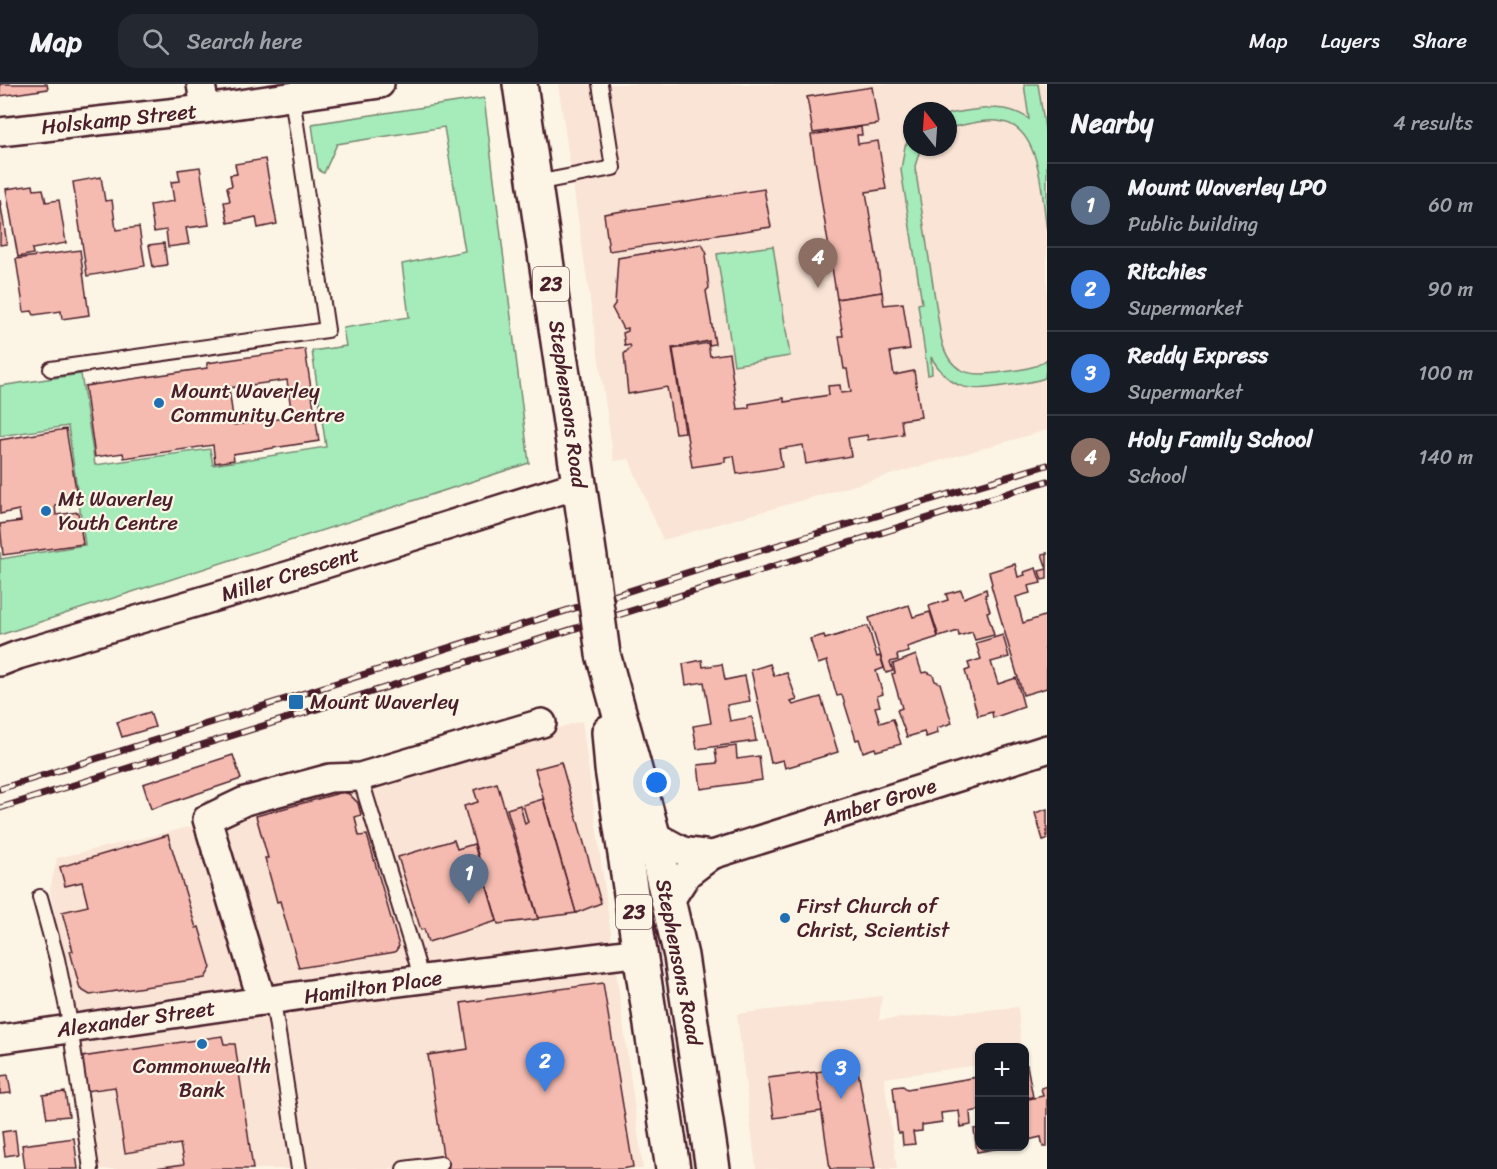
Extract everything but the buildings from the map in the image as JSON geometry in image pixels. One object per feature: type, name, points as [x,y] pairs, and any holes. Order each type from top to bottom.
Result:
[{"type":"main road","name":"Stephensons Road","points":[[520,84],[603,654],[612,769],[673,1169]]},
{"type":"main road","name":"Stephensons Road","points":[[603,654],[653,835],[681,956],[713,1169]]},
{"type":"street","name":"Holskamp Street","points":[[0,132],[203,97],[291,97],[380,84]]},
{"type":"street","name":"Miller Crescent","points":[[0,662],[290,575],[580,484]]},
{"type":"street","name":"Hamilton Place","points":[[542,723],[360,777],[330,778],[245,801],[207,819],[267,1001],[641,952]]},
{"type":"street","name":"Amber Grove","points":[[669,902],[687,874],[712,855],[1047,749]]},
{"type":"street","name":"Amber Grove","points":[[653,835],[683,851],[712,855]]},
{"type":"street","name":"Alexander Street","points":[[0,1040],[267,1001]]},
{"type":"lane","points":[[536,183],[613,168],[600,84]]},
{"type":"lane","points":[[51,369],[327,330],[291,97]]},
{"type":"lane","points":[[360,777],[417,963],[420,980]]},
{"type":"lane","points":[[40,897],[57,959],[91,1169]]},
{"type":"lane","name":"Hamilton Place","points":[[267,1001],[299,1169]]},
{"type":"lane","points":[[404,1169],[441,1164]]},
{"type":"shaded area","points":[[558,84],[1047,84],[1047,430],[663,540],[629,459],[614,461]]},
{"type":"shaded area","points":[[582,721],[643,1169],[96,1169],[50,889],[57,858],[372,781]]},
{"type":"shaded area","points":[[882,996],[879,1020],[1018,1007],[1021,1043],[975,1043],[975,1066],[884,1078],[897,1169],[756,1169],[737,1014]]},
{"type":"green space","points":[[1024,84],[1038,84],[1047,142],[1047,231],[1038,167],[1026,137],[1016,127],[1003,122],[975,122],[957,126],[957,113],[979,109],[1010,110],[1029,119]]},
{"type":"green space","points":[[484,98],[529,463],[0,635],[0,552],[1,559],[85,545],[68,426],[0,436],[0,386],[81,374],[95,465],[210,449],[213,465],[326,447],[312,351],[346,346],[343,328],[409,317],[402,264],[465,251],[444,127],[337,144],[324,173],[318,168],[312,124]]},
{"type":"green space","points":[[903,156],[918,156],[915,166],[941,338],[951,362],[967,372],[987,374],[1025,369],[1047,359],[1045,378],[991,388],[970,388],[953,382],[938,368],[931,357],[932,374],[928,375],[918,304],[922,303],[901,170]]},
{"type":"green space","points":[[773,246],[790,356],[734,365],[717,254]]},
{"type":"railway","points":[[0,789],[705,567],[1047,465]]},
{"type":"railway","points":[[0,808],[1047,481]]},
{"type":"place","name":"Holy Family School","points":[[818,288]]},
{"type":"place","name":"Mount Waverley Community Centre","points":[[159,403]]},
{"type":"place","name":"Mt Waverley Youth Centre","points":[[46,511]]},
{"type":"place","name":"Mount Waverley","points":[[296,702]]},
{"type":"place","name":"Mount Waverley LPO","points":[[469,904]]},
{"type":"place","name":"First Church of Christ, Scientist","points":[[785,918]]},
{"type":"place","name":"Commonwealth Bank","points":[[202,1044]]},
{"type":"place","name":"Ritchies","points":[[545,1092]]},
{"type":"place","name":"Reddy Express","points":[[841,1099]]}]
